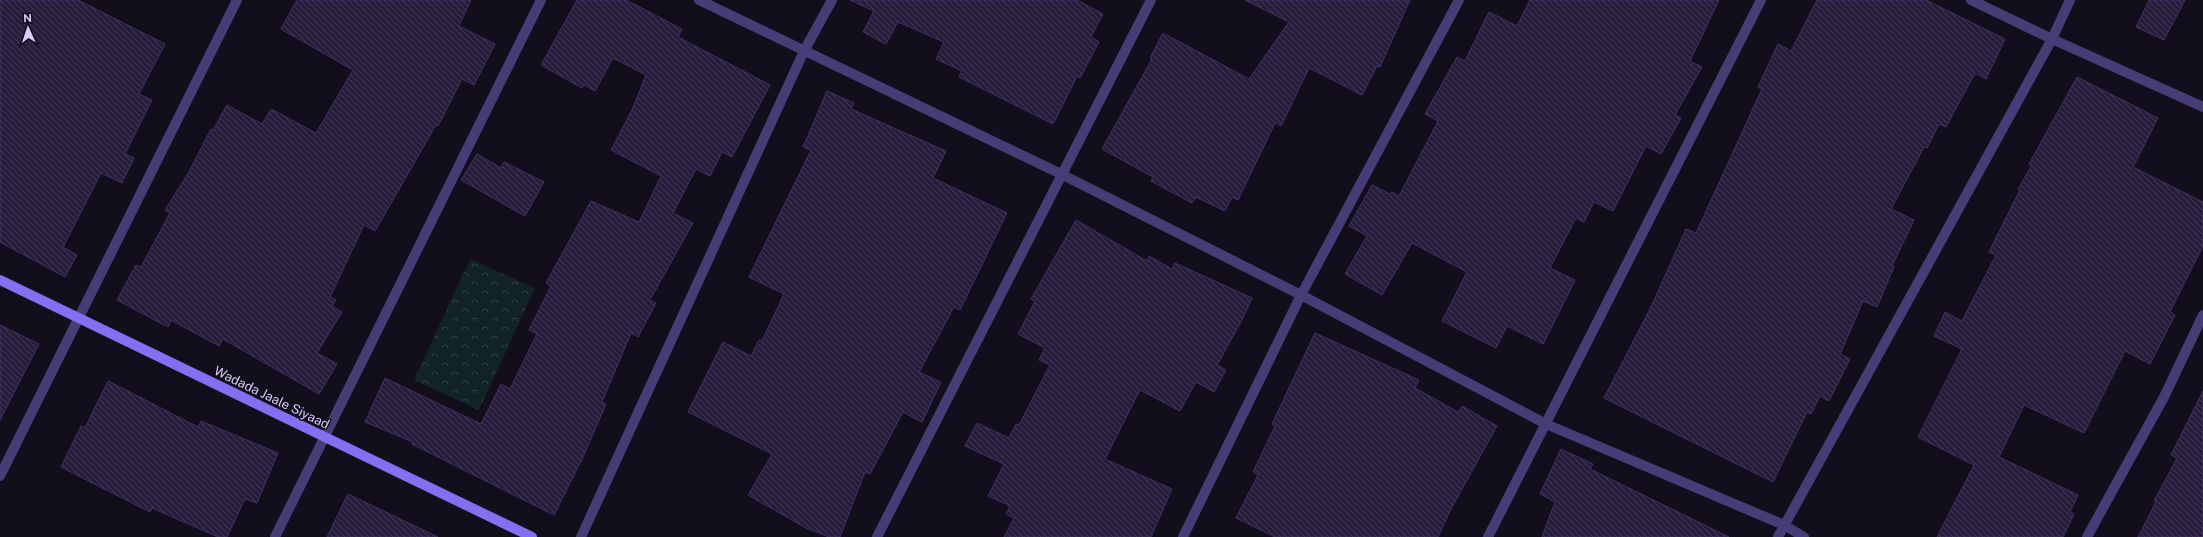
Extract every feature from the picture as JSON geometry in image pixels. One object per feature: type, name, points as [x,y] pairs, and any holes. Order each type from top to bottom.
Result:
[{"type":"main road","name":"Wadada Jaale Siyaad","points":[[0,280],[532,537]]},
{"type":"street","points":[[0,476],[237,0]]},
{"type":"street","points":[[275,537],[541,0]]},
{"type":"street","points":[[699,0],[1061,174],[1301,295],[1546,424],[1784,525],[1804,537]]},
{"type":"street","points":[[581,537],[804,51],[832,0]]},
{"type":"street","points":[[877,537],[1151,0]]},
{"type":"street","points":[[1183,537],[1301,295],[1458,0]]},
{"type":"street","points":[[1488,537],[1761,0]]},
{"type":"street","points":[[1971,0],[2052,39],[2203,107]]},
{"type":"street","points":[[1778,537],[2052,39],[2070,0]]},
{"type":"street","points":[[2087,537],[2164,397],[2203,315]]},
{"type":"green space","points":[[470,259],[535,288],[479,410],[414,380]]},
{"type":"building","points":[[0,0],[78,0],[165,44],[139,94],[152,100],[125,154],[134,158],[122,183],[101,173],[63,247],[77,255],[65,277],[0,242]]},
{"type":"building","points":[[297,0],[471,0],[459,26],[495,44],[474,85],[462,79],[438,126],[436,125],[375,231],[364,225],[330,297],[336,300],[332,306],[342,312],[317,353],[337,364],[319,394],[223,339],[219,346],[171,320],[168,327],[117,300],[136,265],[141,267],[170,213],[165,210],[189,172],[211,129],[213,130],[227,105],[262,124],[271,109],[316,133],[353,70],[281,29]]},
{"type":"building","points":[[577,0],[626,0],[682,29],[678,37],[770,85],[732,157],[722,152],[710,176],[696,169],[673,213],[693,223],[650,300],[656,303],[638,337],[631,333],[602,402],[606,404],[583,457],[554,515],[412,444],[413,442],[365,422],[385,378],[481,424],[501,384],[510,389],[537,334],[529,330],[551,286],[546,283],[591,201],[639,222],[661,176],[611,150],[632,110],[646,75],[613,58],[595,91],[584,85],[582,88],[541,65]]},
{"type":"building","points":[[850,0],[1077,0],[1103,14],[1091,37],[1099,42],[1080,78],[1077,76],[1053,124],[959,77],[962,71],[936,59],[944,42],[898,22],[886,44],[863,32],[874,11]]},
{"type":"building","points":[[1245,0],[1410,0],[1380,67],[1377,66],[1362,95],[1309,68],[1281,126],[1275,123],[1238,200],[1232,197],[1225,211],[1196,197],[1192,203],[1151,181],[1153,177],[1102,149],[1152,59],[1150,58],[1163,33],[1249,79],[1289,22]]},
{"type":"building","points":[[1530,0],[1719,0],[1690,61],[1702,67],[1675,115],[1681,118],[1661,154],[1646,146],[1613,211],[1594,202],[1584,222],[1576,218],[1550,268],[1575,280],[1543,344],[1507,326],[1496,348],[1442,321],[1467,272],[1412,243],[1382,295],[1345,274],[1367,236],[1349,226],[1372,185],[1390,194],[1392,192],[1399,196],[1438,121],[1425,114],[1457,57],[1465,61],[1489,12],[1517,26]]},
{"type":"building","points":[[1817,0],[1926,0],[2005,39],[1986,79],[1975,73],[1946,127],[1939,124],[1927,148],[1924,147],[1891,209],[1914,220],[1892,266],[1894,267],[1877,307],[1863,301],[1840,354],[1850,359],[1829,401],[1820,396],[1811,414],[1807,412],[1773,482],[1604,398],[1651,307],[1686,229],[1696,233],[1762,89],[1758,87],[1778,44],[1791,51]]},
{"type":"building","points":[[2149,0],[2185,0],[2164,40],[2136,27]]},
{"type":"building","points":[[2077,77],[2158,118],[2133,167],[2203,202],[2203,246],[2170,312],[2175,315],[2150,364],[2125,351],[2084,433],[2024,405],[1999,457],[2078,495],[2070,512],[2074,514],[2063,537],[1937,537],[1974,465],[1918,437],[1962,349],[1934,336],[1945,312],[1962,321],[1996,255],[1989,252],[2020,190],[2018,189],[2032,165],[2029,164]]},
{"type":"building","points":[[827,91],[854,103],[851,109],[946,151],[933,178],[1007,213],[960,310],[954,307],[919,372],[941,382],[922,422],[903,412],[870,474],[865,472],[840,537],[829,537],[806,528],[748,495],[772,454],[688,412],[723,342],[751,356],[759,340],[762,341],[784,294],[749,277],[811,150],[803,147]]},
{"type":"building","points":[[477,154],[501,168],[504,162],[544,182],[525,216],[461,180]]},
{"type":"building","points":[[1076,220],[1147,261],[1149,256],[1172,269],[1175,263],[1252,298],[1242,320],[1217,365],[1226,370],[1214,392],[1196,382],[1180,411],[1140,390],[1105,459],[1172,489],[1151,537],[1004,537],[1014,518],[1006,514],[1010,506],[988,496],[1004,464],[965,446],[977,423],[1009,438],[1016,424],[1019,425],[1050,365],[1039,360],[1045,348],[1018,334],[1035,301],[1031,299]]},
{"type":"building","points":[[0,325],[39,344],[0,420]]},
{"type":"building","points":[[1315,333],[1419,380],[1415,388],[1458,412],[1462,406],[1497,426],[1451,509],[1438,537],[1275,537],[1236,518],[1258,475],[1253,472],[1275,426],[1272,424]]},
{"type":"building","points":[[108,381],[198,427],[201,421],[278,453],[257,503],[245,499],[227,537],[218,537],[152,508],[150,512],[61,467],[81,426],[85,428]]},
{"type":"building","points":[[2203,391],[2203,537],[2138,537],[2156,502],[2154,501],[2177,458],[2171,455]]},
{"type":"building","points":[[1561,449],[1593,464],[1590,469],[1729,537],[1542,537],[1555,502],[1540,494]]},
{"type":"building","points":[[348,494],[438,537],[327,537]]}]
